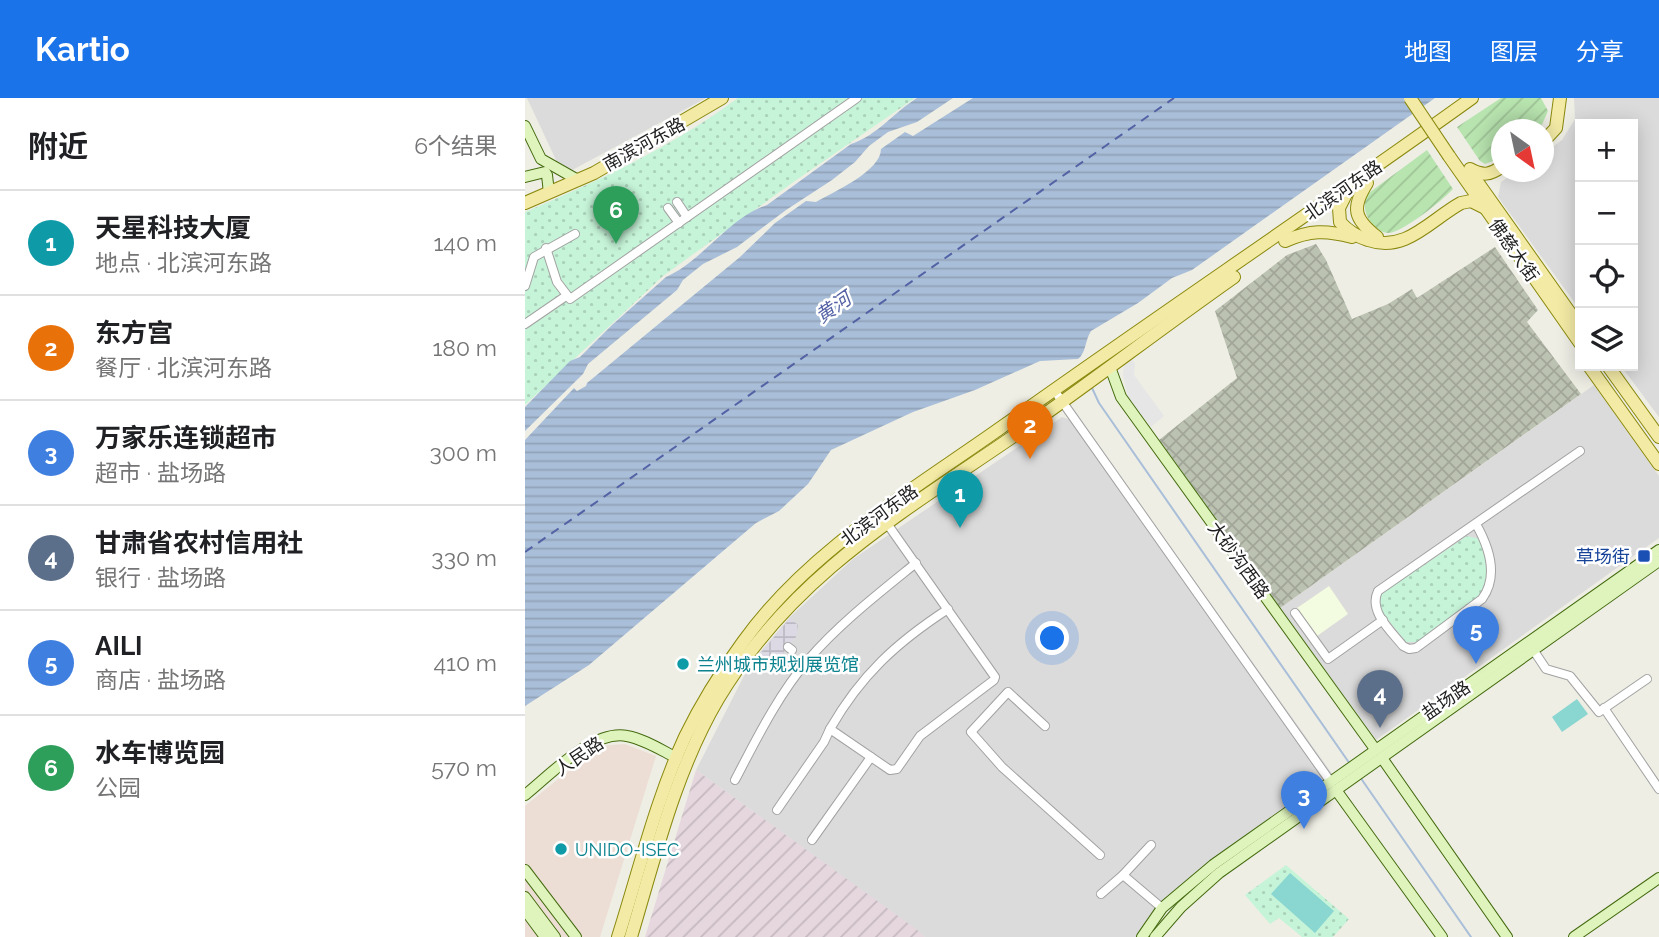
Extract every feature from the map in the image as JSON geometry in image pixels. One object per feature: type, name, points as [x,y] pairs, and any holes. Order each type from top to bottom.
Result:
[{"type":"main road","name":"南滨河东路","points":[[525,203],[578,180],[681,124],[722,98]]},
{"type":"main road","points":[[1410,98],[1452,154]]},
{"type":"main road","points":[[1418,98],[1452,154]]},
{"type":"main road","points":[[1435,129],[1472,98]]},
{"type":"main road","points":[[1435,129],[1485,98]]},
{"type":"main road","points":[[1552,98],[1553,119]]},
{"type":"main road","points":[[1554,130],[1560,98]]},
{"type":"main road","name":"北滨河东路","points":[[1101,368],[1303,218],[1435,129]]},
{"type":"main road","name":"佛慈大街","points":[[1452,154],[1529,262],[1575,321]]},
{"type":"main road","points":[[1285,241],[1306,232],[1386,239],[1402,235],[1459,196],[1464,171],[1485,175],[1491,173]]},
{"type":"main road","points":[[1360,182],[1356,214],[1371,238]]},
{"type":"main road","name":"北滨河东路","points":[[618,937],[667,781],[677,758],[709,691],[744,640],[781,595],[838,544],[1335,208],[1360,182]]},
{"type":"main road","points":[[1303,218],[1335,208],[1344,226],[1391,244],[1403,241],[1454,206],[1467,201],[1490,206],[1495,182]]},
{"type":"main road","points":[[1529,262],[1534,286],[1575,346]]},
{"type":"main road","points":[[1593,371],[1659,464]]},
{"type":"main road","points":[[1601,371],[1659,452]]},
{"type":"main road","points":[[1612,371],[1659,437]]},
{"type":"main road","points":[[1619,371],[1659,427]]},
{"type":"main road","name":"北滨河东路","points":[[631,937],[682,773],[719,699],[749,654],[790,604],[858,543],[990,453],[1061,393]]},
{"type":"street","points":[[546,248],[557,282],[571,299],[857,98]]},
{"type":"street","points":[[525,126],[541,159],[578,180]]},
{"type":"street","points":[[525,177],[545,172],[549,193]]},
{"type":"street","points":[[677,202],[683,220]]},
{"type":"street","points":[[669,208],[683,220]]},
{"type":"street","points":[[525,286],[534,257],[575,234]]},
{"type":"street","points":[[526,322],[566,296]]},
{"type":"street","name":"大砂沟西路","points":[[1101,368],[1374,757],[1507,937]]},
{"type":"street","points":[[1061,393],[1442,937]]},
{"type":"street","points":[[1476,524],[1486,542],[1492,571],[1489,590],[1482,599],[1416,648],[1403,646],[1375,610],[1374,599],[1378,591],[1580,451]]},
{"type":"street","points":[[830,729],[890,770],[897,769],[920,736],[995,677],[886,522]]},
{"type":"street","name":"盐场路","points":[[1142,937],[1162,908],[1206,871],[1374,757],[1659,550]]},
{"type":"street","name":"盐场路","points":[[1374,757],[1534,652],[1659,561]]},
{"type":"street","points":[[735,780],[776,706],[807,661],[865,605],[916,563]]},
{"type":"street","points":[[777,810],[824,742],[843,706],[880,660],[912,632],[948,609]]},
{"type":"street","points":[[1296,614],[1328,659],[1383,620]]},
{"type":"street","points":[[793,651],[807,661]]},
{"type":"street","points":[[1534,652],[1546,669],[1570,676],[1599,712],[1647,679]]},
{"type":"street","points":[[1045,726],[1008,692],[971,732],[1003,767],[1101,855]]},
{"type":"street","points":[[1604,708],[1659,789]]},
{"type":"street","name":"人民路","points":[[525,795],[585,748],[611,735],[625,735],[677,758]]},
{"type":"street","points":[[812,840],[870,757]]},
{"type":"street","name":"盐场路","points":[[1155,937],[1198,890],[1333,785]]},
{"type":"street","points":[[1101,894],[1151,845]]},
{"type":"street","points":[[525,870],[576,937]]},
{"type":"street","points":[[1123,875],[1162,908]]},
{"type":"street","points":[[1574,937],[1659,878]]},
{"type":"street","points":[[525,897],[555,937]]},
{"type":"street","points":[[525,910],[545,937]]},
{"type":"shaded area","points":[[527,98],[706,98],[563,175]]},
{"type":"shaded area","points":[[738,98],[915,98],[663,276],[525,405],[525,212],[635,161],[688,132]]},
{"type":"shaded area","points":[[1574,98],[1659,98],[1659,417],[1625,371],[1638,371],[1638,119],[1575,119]]},
{"type":"shaded area","points":[[1575,119],[1575,303],[1498,197],[1501,182],[1554,182],[1554,146],[1562,140]]},
{"type":"shaded area","points":[[1316,244],[1352,319],[1388,304],[1412,289],[1417,298],[1495,247],[1538,310],[1527,322],[1581,394],[1280,608],[1159,440],[1237,378],[1215,311],[1287,255]]},
{"type":"shaded area","points":[[1131,358],[1135,364],[1134,375],[1164,416],[1151,427],[1128,397],[1123,375],[1124,366]]},
{"type":"shaded area","points":[[1594,385],[1659,476],[1659,538],[1376,740],[1280,608]]},
{"type":"shaded area","points":[[1062,417],[1083,424],[1333,775],[1159,906],[1140,937],[925,937],[696,770],[750,664],[790,617],[853,559]]},
{"type":"shaded area","points":[[1467,536],[1480,539],[1483,551],[1486,575],[1485,588],[1481,595],[1444,625],[1416,642],[1406,642],[1378,607],[1381,594]]},
{"type":"shaded area","points":[[1329,586],[1348,614],[1317,636],[1297,608]]},
{"type":"shaded area","points":[[790,618],[798,625],[796,637],[779,658],[766,660],[759,655]]},
{"type":"shaded area","points":[[1577,699],[1588,714],[1562,732],[1552,717]]},
{"type":"shaded area","points":[[625,744],[656,756],[600,937],[525,937],[525,806],[599,746]]},
{"type":"shaded area","points":[[696,770],[916,929],[925,937],[645,937]]},
{"type":"shaded area","points":[[1286,865],[1349,919],[1333,937],[1302,937],[1279,918],[1270,924],[1245,895]]},
{"type":"shaded area","points":[[1290,873],[1334,911],[1315,933],[1271,894]]},
{"type":"green space","points":[[1501,98],[1541,98],[1548,111],[1544,119],[1491,119],[1491,162],[1485,164],[1480,161],[1457,127]]},
{"type":"green space","points":[[1427,150],[1453,189],[1413,222],[1389,233],[1381,231],[1367,215],[1366,195]]},
{"type":"water","points":[[917,98],[953,98],[917,122],[888,132],[832,180],[737,247],[703,264],[683,280],[677,290],[588,364],[583,374],[525,431],[525,407],[570,361],[580,357],[666,277],[692,261],[727,229],[767,205],[851,144],[869,135]]},
{"type":"water","name":"黄河","points":[[973,98],[1435,98],[1192,270],[1172,278],[1138,303],[1091,331],[1078,359],[1040,361],[975,390],[913,412],[831,450],[808,484],[779,511],[756,523],[589,665],[525,706],[525,440],[574,388],[577,391],[586,386],[740,257],[775,223],[806,201],[816,202],[856,180],[874,165],[881,149],[905,132],[913,136]]},
{"type":"waterway","points":[[1092,388],[1099,403],[1350,764]]},
{"type":"waterway","points":[[1360,777],[1471,937]]},
{"type":"ferry route","points":[[525,552],[1174,98]]},
{"type":"place","name":"水车博览园","points":[[616,244]]},
{"type":"place","name":"东方宫","points":[[1030,459]]},
{"type":"place","name":"天星科技大厦","points":[[960,528]]},
{"type":"place","name":"草场街","points":[[1644,556]]},
{"type":"place","name":"兰州城市规划展览馆","points":[[683,664]]},
{"type":"place","name":"AILI","points":[[1476,664]]},
{"type":"place","name":"甘肃省农村信用社","points":[[1380,728]]},
{"type":"place","name":"万家乐连锁超市","points":[[1304,829]]},
{"type":"place","name":"UNIDO-ISEC","points":[[561,849]]}]
